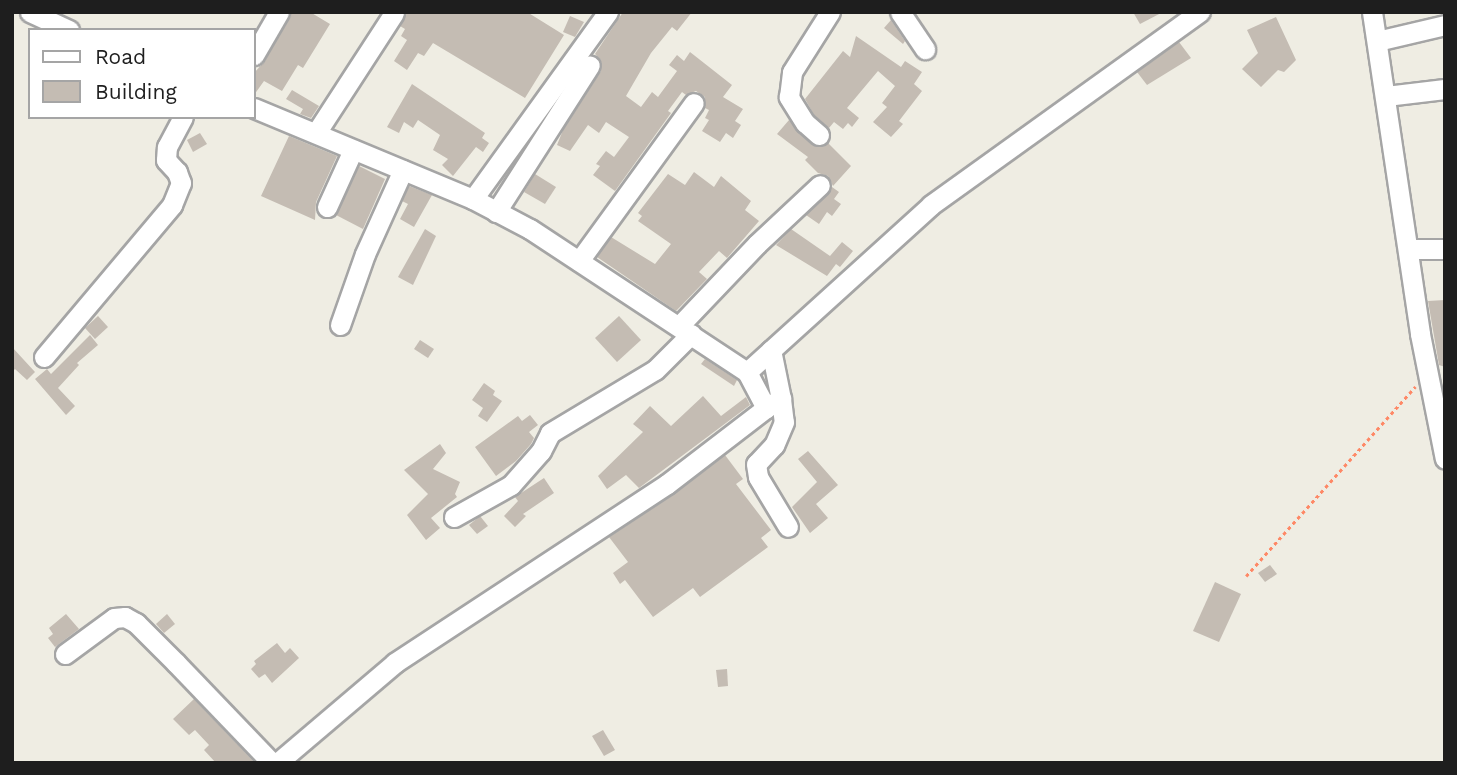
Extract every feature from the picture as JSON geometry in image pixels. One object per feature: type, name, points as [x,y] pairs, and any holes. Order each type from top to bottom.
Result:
[{"type":"street","points":[[30,12],[65,28]]},
{"type":"street","points":[[256,52],[279,12]]},
{"type":"street","points":[[473,199],[608,12]]},
{"type":"street","points":[[819,135],[805,123],[789,97],[792,72],[830,12]]},
{"type":"street","points":[[900,12],[925,49]]},
{"type":"street","points":[[747,372],[931,205],[1200,12]]},
{"type":"street","points":[[1372,12],[1427,374],[1445,459]]},
{"type":"street","points":[[316,133],[394,13]]},
{"type":"street","points":[[1377,41],[1445,25]]},
{"type":"street","points":[[496,212],[590,65]]},
{"type":"street","points":[[1386,96],[1445,89]]},
{"type":"street","points":[[579,261],[694,103]]},
{"type":"street","points":[[256,109],[473,199],[579,261],[747,372],[773,403],[784,422],[774,445],[756,464],[758,477],[788,527]]},
{"type":"street","points":[[44,357],[172,205],[181,183],[177,172],[166,160],[167,147],[182,119]]},
{"type":"street","points":[[327,207],[353,150]]},
{"type":"street","points":[[340,325],[365,254],[403,170]]},
{"type":"street","points":[[454,517],[511,485],[541,451],[550,433],[655,370],[757,244],[820,186]]},
{"type":"street","points":[[1408,249],[1445,249]]},
{"type":"street","points":[[771,351],[773,403]]},
{"type":"street","points":[[65,654],[114,618],[125,617],[136,623],[274,763],[395,663],[667,484],[773,403]]},
{"type":"path","points":[[1246,576],[1427,374]]},
{"type":"building","points":[[291,12],[310,12],[330,24],[303,68],[298,65],[282,91],[264,81],[256,92],[256,71],[265,61]]},
{"type":"building","points":[[406,12],[527,12],[564,35],[525,98],[433,43],[424,56],[418,53],[407,70],[394,61],[407,40],[401,36],[405,29],[400,26]]},
{"type":"building","points":[[623,12],[692,12],[677,31],[672,27],[651,53],[626,96],[641,107],[652,92],[658,97],[677,71],[669,65],[677,55],[684,61],[690,52],[732,85],[723,97],[743,109],[735,121],[741,125],[733,138],[726,133],[720,142],[702,131],[709,120],[705,118],[709,110],[705,108],[705,97],[696,91],[686,95],[682,92],[668,111],[671,113],[615,191],[593,175],[600,166],[596,164],[606,151],[614,157],[629,137],[606,122],[599,133],[588,125],[570,151],[557,145],[563,130],[601,71],[601,60],[595,54]]},
{"type":"building","points":[[1133,12],[1163,12],[1140,24]]},
{"type":"building","points":[[570,16],[584,22],[575,37],[563,32]]},
{"type":"building","points":[[1276,17],[1296,60],[1284,72],[1278,70],[1261,87],[1242,69],[1258,53],[1247,30]]},
{"type":"building","points":[[891,20],[905,41],[903,44],[884,28]]},
{"type":"building","points":[[856,36],[901,67],[905,61],[922,72],[914,84],[922,91],[899,121],[903,124],[891,137],[873,122],[887,107],[882,103],[895,86],[878,71],[847,108],[859,118],[852,127],[848,123],[843,129],[834,122],[829,128],[814,115],[805,99],[843,51],[850,57]]},
{"type":"building","points":[[1179,42],[1191,58],[1147,85],[1137,72]]},
{"type":"building","points":[[412,84],[485,133],[482,138],[489,143],[483,152],[476,147],[453,176],[442,165],[448,159],[433,150],[440,135],[418,120],[413,128],[404,122],[399,133],[387,127]]},
{"type":"building","points":[[292,90],[319,106],[311,118],[300,114],[303,109],[286,99]]},
{"type":"building","points":[[789,120],[811,144],[822,147],[828,143],[851,166],[833,186],[828,176],[818,173],[805,160],[808,157],[777,134]]},
{"type":"building","points":[[200,133],[207,144],[193,152],[187,140]]},
{"type":"building","points":[[289,136],[337,156],[316,202],[315,220],[261,196]]},
{"type":"building","points":[[359,166],[385,179],[363,229],[336,215]]},
{"type":"building","points":[[694,172],[714,187],[721,176],[751,201],[745,210],[759,221],[727,258],[719,251],[699,272],[707,279],[676,311],[597,257],[611,237],[655,264],[671,244],[638,221],[642,216],[638,213],[668,174],[685,185]]},
{"type":"building","points":[[535,174],[556,187],[545,204],[524,192]]},
{"type":"building","points":[[409,186],[432,195],[414,227],[400,219],[408,204],[402,201]]},
{"type":"building","points":[[832,187],[839,192],[834,199],[841,204],[832,216],[827,212],[819,224],[806,215]]},
{"type":"building","points":[[425,229],[436,236],[413,285],[398,277]]},
{"type":"building","points":[[791,229],[830,256],[842,242],[853,251],[840,267],[836,264],[827,276],[776,245]]},
{"type":"building","points":[[1445,300],[1445,367],[1439,365],[1428,301]]},
{"type":"building","points":[[98,316],[108,327],[95,339],[85,328]]},
{"type":"building","points":[[619,316],[641,340],[617,362],[595,338]]},
{"type":"building","points":[[90,335],[98,345],[77,363],[79,365],[58,388],[75,406],[66,415],[35,379],[47,369],[51,374]]},
{"type":"building","points":[[420,340],[434,349],[428,358],[414,349]]},
{"type":"building","points":[[12,347],[35,372],[27,380],[15,369],[12,372]]},
{"type":"building","points":[[705,359],[737,380],[734,386],[701,364]]},
{"type":"building","points":[[484,383],[495,391],[493,395],[502,401],[487,422],[478,416],[483,408],[472,400]]},
{"type":"building","points":[[703,396],[721,416],[746,397],[750,405],[639,488],[626,475],[607,489],[598,476],[643,432],[633,424],[650,406],[671,426]]},
{"type":"building","points":[[530,415],[538,425],[529,432],[534,438],[531,444],[516,461],[496,476],[475,447],[518,416],[522,421]]},
{"type":"building","points":[[440,444],[446,453],[433,469],[460,482],[455,494],[457,497],[431,518],[440,528],[426,540],[407,515],[428,494],[404,470]]},
{"type":"building","points":[[808,451],[838,485],[816,504],[828,518],[810,533],[792,507],[817,482],[798,459]]},
{"type":"building","points":[[725,455],[743,479],[736,484],[771,530],[761,538],[768,547],[700,597],[693,588],[653,617],[625,580],[620,584],[613,573],[628,562],[609,537],[674,494]]},
{"type":"building","points":[[544,478],[554,493],[523,514],[526,516],[515,527],[504,516],[518,501],[515,497]]},
{"type":"building","points":[[480,516],[488,526],[477,534],[469,525]]},
{"type":"building","points":[[1270,565],[1277,574],[1265,582],[1258,573]]},
{"type":"building","points":[[1215,582],[1241,594],[1219,642],[1193,631]]},
{"type":"building","points":[[66,614],[79,629],[55,647],[48,638],[53,634],[49,628]]},
{"type":"building","points":[[167,614],[175,624],[164,633],[156,624]]},
{"type":"building","points":[[277,643],[285,653],[290,648],[299,658],[272,683],[265,674],[259,678],[251,669],[256,664],[254,661]]},
{"type":"building","points":[[727,669],[728,686],[718,687],[716,670]]},
{"type":"building","points":[[194,699],[255,763],[216,763],[204,750],[209,745],[195,730],[189,735],[173,719]]},
{"type":"building","points":[[603,730],[615,750],[604,756],[592,736]]}]
